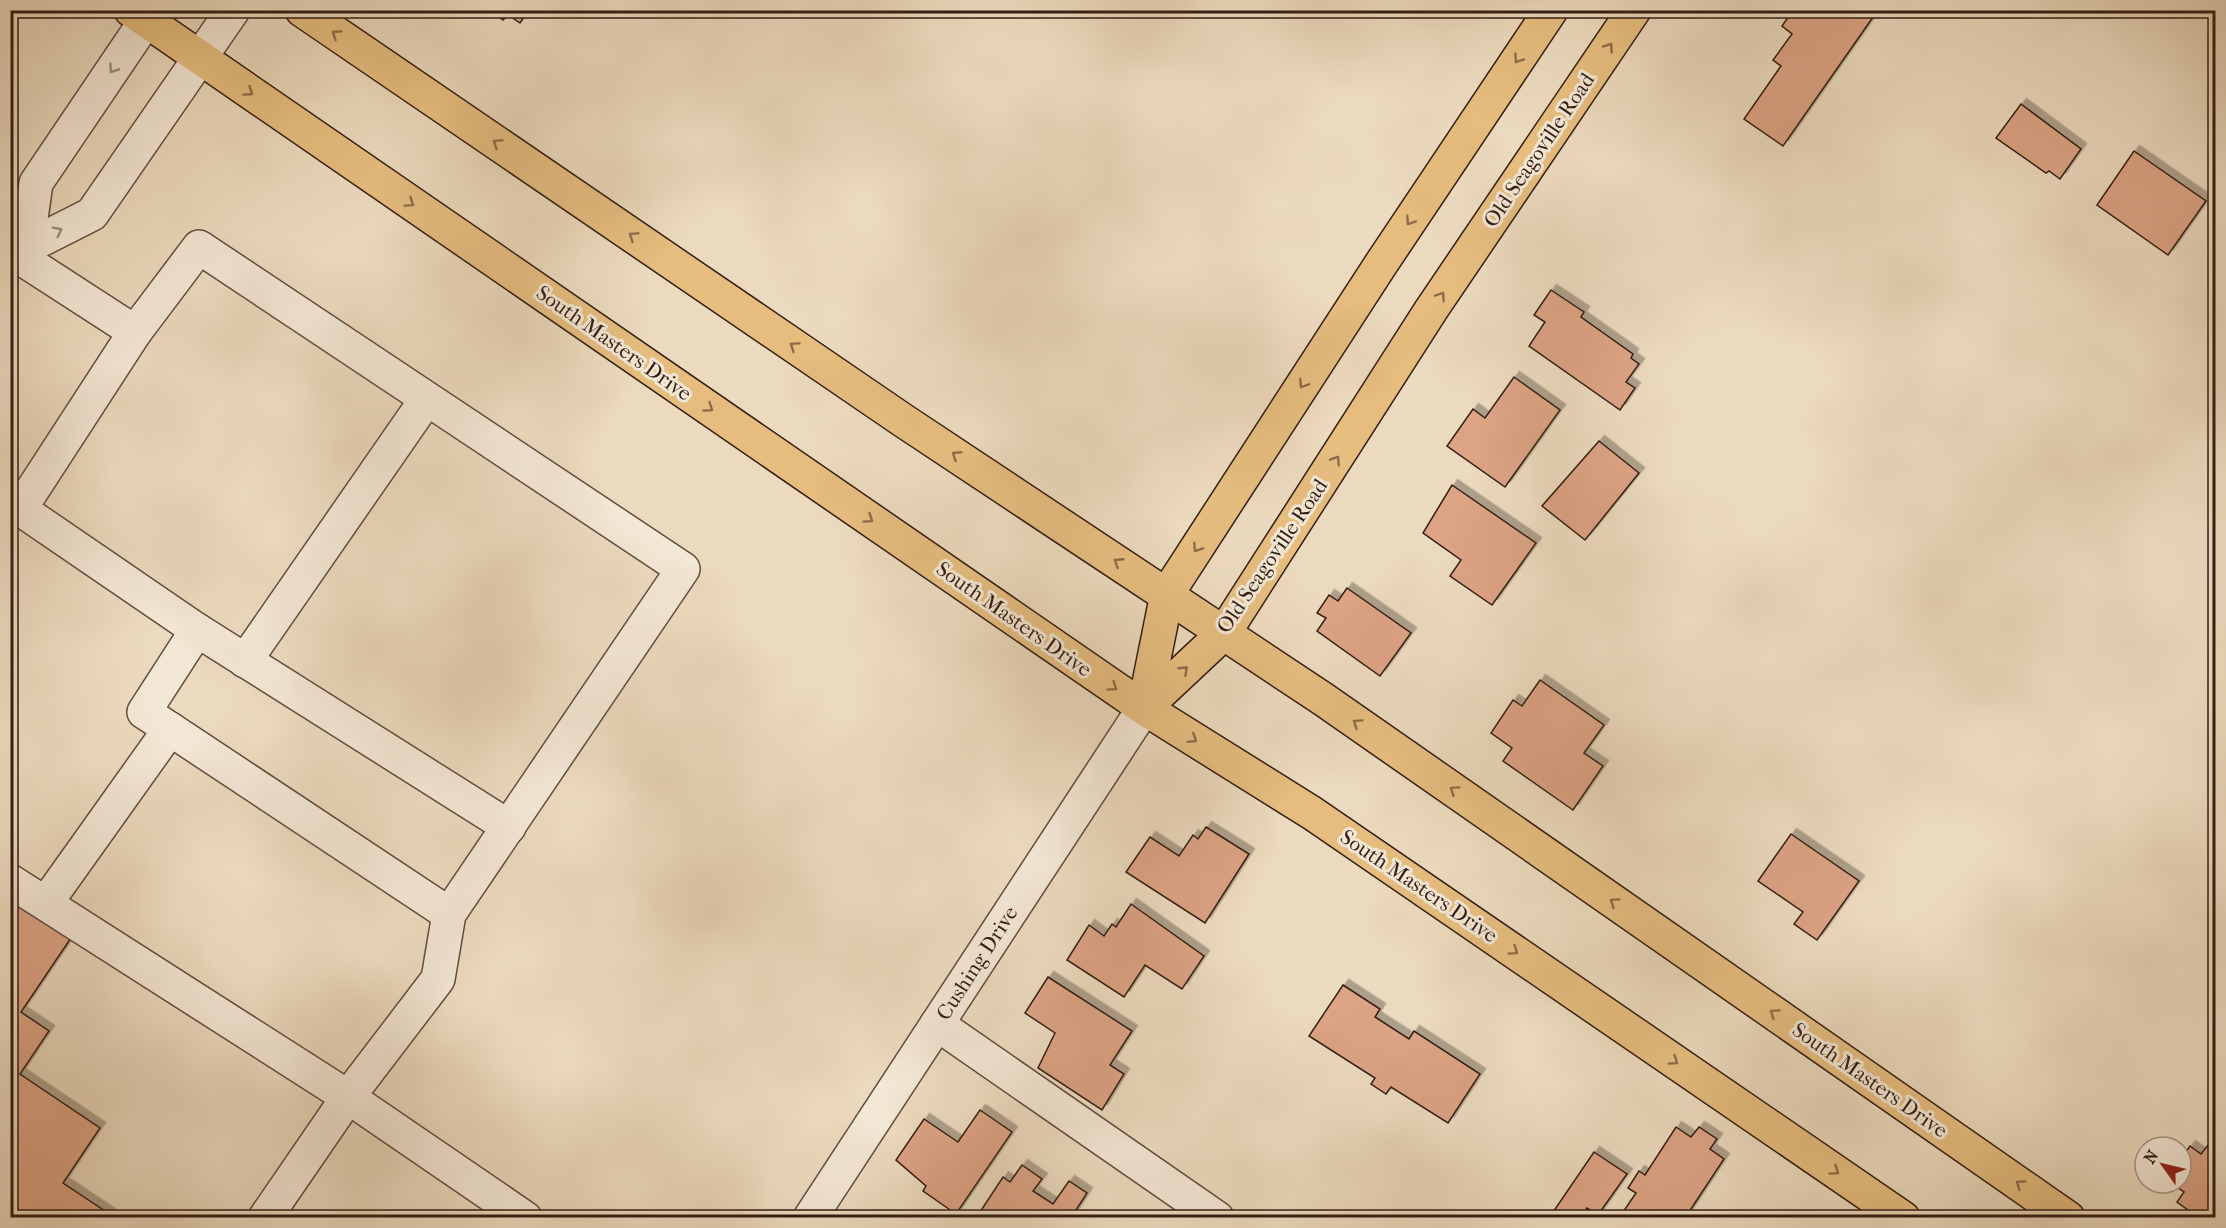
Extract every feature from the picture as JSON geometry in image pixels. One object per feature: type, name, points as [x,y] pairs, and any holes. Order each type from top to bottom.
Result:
[{"type":"main road","name":"South Masters Drive","points":[[302,10],[904,421],[1167,594],[2068,1218]]},
{"type":"main road","points":[[1144,708],[1167,594],[1381,264],[1551,10]]},
{"type":"main road","name":"Old Seagoville Road","points":[[1144,708],[1224,633],[1431,310],[1634,10]]},
{"type":"main road","name":"South Masters Drive","points":[[144,14],[201,59],[1144,708],[1312,813],[1903,1218]]},
{"type":"street","points":[[19,258],[92,214],[233,10]]},
{"type":"street","points":[[19,258],[36,183],[144,14]]},
{"type":"street","points":[[266,1218],[348,1097],[438,980],[449,914],[509,827],[683,569],[199,247],[135,332],[20,509],[197,630],[509,827]]},
{"type":"street","points":[[19,258],[135,332]]},
{"type":"street","points":[[245,661],[426,400]]},
{"type":"street","points":[[197,630],[144,712],[449,914]]},
{"type":"street","name":"Cushing Drive","points":[[823,1213],[937,1024],[1144,708]]},
{"type":"street","points":[[46,903],[170,729]]},
{"type":"street","points":[[10,881],[348,1097],[525,1218]]},
{"type":"street","points":[[937,1024],[1217,1218]]},
{"type":"building","points":[[490,10],[529,10],[520,23],[508,15],[503,20]]},
{"type":"building","points":[[1793,10],[1878,10],[1783,146],[1744,119],[1781,66],[1773,60],[1792,34],[1782,26]]},
{"type":"building","points":[[2021,104],[2081,149],[2060,179],[2049,171],[2046,173],[1996,138]]},
{"type":"building","points":[[2134,151],[2206,201],[2168,255],[2097,205]]},
{"type":"building","points":[[1551,290],[1584,312],[1581,317],[1633,354],[1631,358],[1639,364],[1626,382],[1635,388],[1620,410],[1529,346],[1545,322],[1534,315]]},
{"type":"building","points":[[1514,377],[1560,410],[1505,487],[1447,446],[1473,409],[1485,418]]},
{"type":"building","points":[[1599,441],[1639,473],[1585,540],[1542,506]]},
{"type":"building","points":[[1452,485],[1536,543],[1492,605],[1450,576],[1461,560],[1423,533]]},
{"type":"building","points":[[1347,588],[1411,633],[1380,676],[1317,631],[1326,618],[1317,613],[1329,595],[1338,601]]},
{"type":"building","points":[[1540,680],[1604,725],[1584,753],[1603,766],[1573,810],[1503,761],[1512,748],[1491,733],[1513,700],[1522,706]]},
{"type":"building","points":[[1206,827],[1249,854],[1205,923],[1126,872],[1150,837],[1179,856],[1193,835],[1198,839]]},
{"type":"building","points":[[1791,834],[1859,881],[1817,940],[1794,924],[1803,912],[1758,881]]},
{"type":"building","points":[[16,897],[73,935],[21,1012],[49,1031],[20,1074],[100,1128],[63,1183],[111,1215],[109,1218],[10,1218],[10,904]]},
{"type":"building","points":[[1131,904],[1204,956],[1182,989],[1145,965],[1124,997],[1067,960],[1089,925],[1104,936],[1112,924],[1116,927]]},
{"type":"building","points":[[1048,977],[1132,1031],[1110,1065],[1124,1074],[1102,1110],[1038,1068],[1055,1033],[1025,1013]]},
{"type":"building","points":[[1343,985],[1380,1009],[1375,1017],[1409,1039],[1414,1031],[1480,1074],[1448,1123],[1391,1087],[1386,1094],[1371,1084],[1375,1078],[1309,1036]]},
{"type":"building","points":[[980,1110],[1012,1132],[956,1214],[923,1191],[926,1186],[896,1160],[924,1119],[958,1142]]},
{"type":"building","points":[[1676,1127],[1691,1137],[1699,1127],[1717,1139],[1710,1149],[1724,1159],[1685,1218],[1625,1218],[1621,1215],[1636,1193],[1628,1188],[1639,1171],[1645,1175]]},
{"type":"building","points":[[2209,1144],[2216,1149],[2216,1218],[2189,1218],[2192,1213],[2177,1202],[2182,1195],[2193,1195],[2193,1148],[2201,1154]]},
{"type":"building","points":[[1594,1152],[1627,1174],[1598,1215],[1587,1208],[1580,1218],[1549,1218]]},
{"type":"building","points":[[1022,1165],[1042,1179],[1033,1191],[1053,1204],[1069,1181],[1087,1193],[1071,1218],[976,1218],[1003,1177],[1010,1182]]}]
